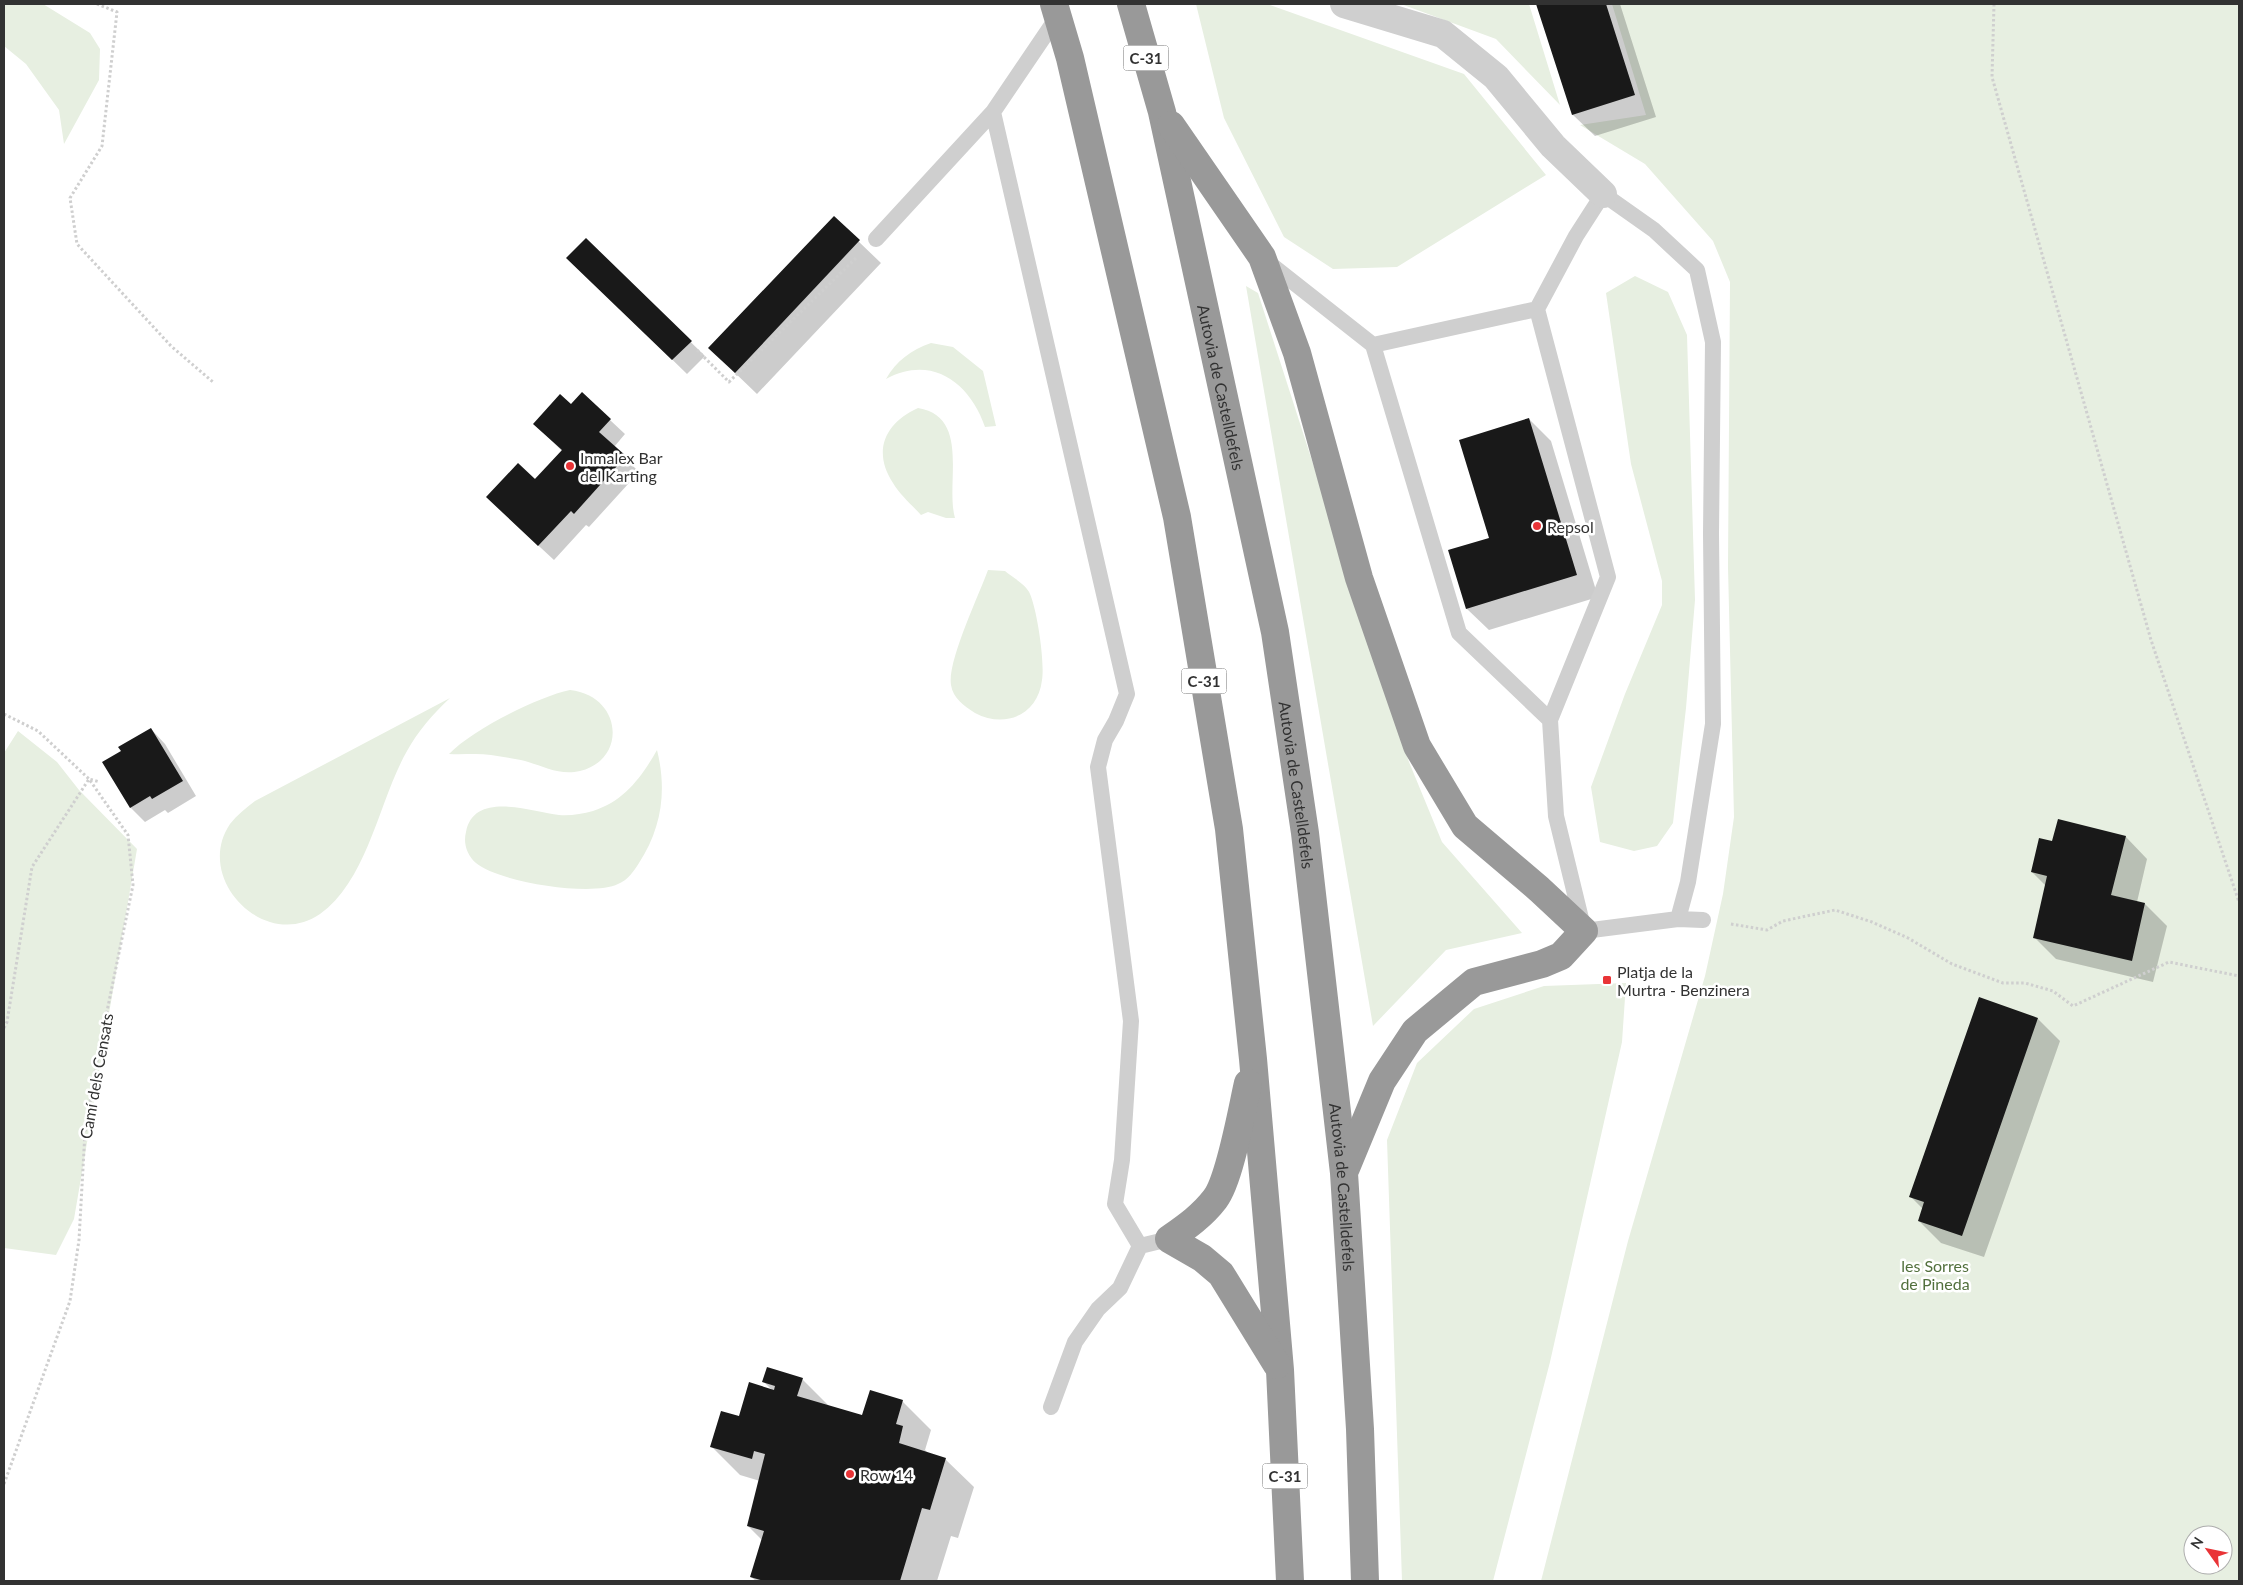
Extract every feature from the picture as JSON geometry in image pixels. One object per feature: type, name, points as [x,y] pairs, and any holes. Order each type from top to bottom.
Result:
[{"type":"highway","name":"Autovia de Castelldefels","points":[[1131,4],[1162,112],[1275,632],[1305,833],[1344,1173],[1360,1429],[1365,1581]]},
{"type":"highway","name":"C-31","points":[[1056,10],[1070,58],[1177,517],[1229,829],[1253,1059],[1280,1370],[1290,1581]]},
{"type":"highway","points":[[1162,112],[1222,203],[1262,257],[1297,353],[1359,578],[1417,746],[1465,826],[1540,889],[1584,931],[1561,956],[1542,964],[1474,982],[1415,1031],[1382,1081],[1344,1173]]},
{"type":"highway","points":[[1253,1059],[1229,1163],[1217,1197],[1196,1220],[1169,1239],[1202,1258],[1221,1274],[1280,1370]]},
{"type":"street","points":[[1344,4],[1443,34],[1496,77],[1553,146],[1604,194]]},
{"type":"lane","points":[[876,238],[993,112],[1056,10]]},
{"type":"lane","points":[[993,112],[1127,694],[1116,722],[1104,740],[1098,767],[1131,1021],[1122,1160],[1115,1204],[1140,1246]]},
{"type":"lane","points":[[1678,919],[1688,882],[1713,724],[1711,525],[1713,342],[1697,270],[1654,230],[1604,194],[1576,236],[1538,309],[1608,577],[1550,720],[1556,816],[1584,931],[1678,919],[1703,920]]},
{"type":"lane","points":[[1262,257],[1373,345],[1460,633],[1550,720]]},
{"type":"lane","points":[[1373,345],[1538,309]]},
{"type":"lane","points":[[1140,1246],[1169,1239]]},
{"type":"lane","points":[[1050,1407],[1075,1342],[1098,1309],[1120,1288],[1140,1246]]},
{"type":"path","points":[[97,4],[117,12],[102,146],[70,198],[77,244],[171,346],[213,382]]},
{"type":"path","points":[[1994,4],[1992,77],[2150,640],[2239,902]]},
{"type":"path","points":[[697,350],[729,382],[876,238]]},
{"type":"path","name":"Camí dels Censats","points":[[4,714],[38,731],[89,779],[128,835],[133,884],[98,1055],[85,1132],[79,1240],[70,1301],[4,1484]]},
{"type":"path","points":[[4,1028],[7,1022],[32,867],[89,779],[100,782]]},
{"type":"path","points":[[1703,920],[1768,930],[1783,921],[1835,910],[1872,922],[1908,938],[1952,964],[2003,983],[2025,983],[2053,991],[2073,1006],[2169,962],[2239,976]]},
{"type":"green space","points":[[4,4],[43,4],[90,33],[100,49],[99,80],[64,144],[59,110],[26,64],[4,46]]},
{"type":"green space","points":[[1196,4],[1267,4],[1464,74],[1546,175],[1397,267],[1333,269],[1284,237],[1224,118]]},
{"type":"green space","points":[[1401,4],[1529,4],[1560,105],[1496,39]]},
{"type":"green space","name":"les Sorres de Pineda","points":[[1612,4],[2239,4],[2239,1581],[1541,1581],[1628,1241],[1705,976],[1723,894],[1734,817],[1728,567],[1730,282],[1713,241],[1645,164],[1580,125],[1646,115]]},
{"type":"green space","points":[[1635,276],[1668,292],[1687,335],[1695,600],[1686,708],[1673,823],[1657,846],[1634,851],[1600,842],[1591,787],[1625,694],[1662,605],[1662,581],[1631,464],[1606,293]]},
{"type":"green space","points":[[1246,286],[1258,293],[1409,762],[1442,842],[1522,933],[1446,950],[1373,1026]]},
{"type":"green space","points":[[931,343],[953,347],[983,371],[996,426],[985,427],[970,397],[947,377],[934,372],[919,370],[903,372],[886,379],[894,367],[905,357]]},
{"type":"green space","points":[[918,408],[934,414],[945,424],[950,438],[953,453],[953,504],[955,518],[946,518],[928,512],[921,515],[899,492],[883,460],[885,439],[890,430],[907,414]]},
{"type":"green space","points":[[988,570],[1005,571],[1023,584],[1033,602],[1040,636],[1043,672],[1039,692],[1027,710],[1018,716],[1008,719],[986,718],[975,713],[957,698],[951,685],[951,674],[959,645]]},
{"type":"green space","points":[[570,690],[588,695],[601,704],[609,715],[612,729],[611,742],[606,755],[595,765],[580,771],[566,772],[552,770],[525,761],[486,754],[449,754],[473,735],[523,707]]},
{"type":"green space","points":[[450,698],[426,723],[407,751],[388,792],[361,860],[350,881],[336,899],[320,914],[299,923],[278,924],[258,917],[240,904],[228,887],[221,867],[221,845],[230,824],[239,815],[255,801]]},
{"type":"green space","points":[[18,731],[57,762],[79,790],[137,849],[74,1219],[56,1255],[4,1248],[4,753]]},
{"type":"green space","points":[[657,750],[662,780],[662,794],[657,822],[647,850],[630,875],[622,882],[605,888],[588,889],[546,886],[487,870],[476,863],[468,853],[465,845],[466,832],[471,819],[480,811],[492,807],[505,807],[563,815],[593,811],[604,807],[623,795],[645,770]]},
{"type":"green space","points":[[1626,983],[1622,1042],[1550,1362],[1493,1581],[1402,1581],[1387,1140],[1417,1063],[1474,1009],[1544,986]]},
{"type":"building","points":[[1536,4],[1606,4],[1635,95],[1572,115]]},
{"type":"building","points":[[834,216],[860,240],[735,373],[708,348]]},
{"type":"building","points":[[586,238],[692,341],[672,360],[566,258]]},
{"type":"building","points":[[582,392],[611,419],[599,432],[626,456],[574,514],[571,511],[538,546],[486,497],[518,463],[535,479],[562,450],[533,424],[560,394],[571,404]]},
{"type":"building","points":[[1529,418],[1577,575],[1466,609],[1448,550],[1489,538],[1459,440]]},
{"type":"building","points":[[151,728],[183,781],[152,799],[150,796],[130,808],[102,762],[121,751],[118,747]]},
{"type":"building","points":[[2058,819],[2126,836],[2111,895],[2145,903],[2132,961],[2033,938],[2047,876],[2031,872],[2039,838],[2052,841]]},
{"type":"building","points":[[1979,997],[2038,1018],[1962,1236],[1918,1221],[1924,1202],[1909,1197]]},
{"type":"building","name":"Row 14","points":[[767,1367],[803,1378],[797,1396],[862,1415],[870,1390],[903,1400],[896,1424],[903,1426],[899,1443],[946,1458],[930,1510],[922,1508],[900,1581],[764,1581],[750,1577],[764,1531],[747,1526],[765,1454],[754,1451],[752,1459],[710,1447],[721,1411],[739,1416],[749,1382],[774,1390],[775,1386],[762,1382]]},
{"type":"place","name":"Inmalex Bar del Karting","points":[[570,466]]},
{"type":"place","name":"Repsol","points":[[1537,526]]},
{"type":"place","name":"Platja de la Murtra - Benzinera","points":[[1607,980]]},
{"type":"place","name":"Row 14","points":[[850,1474]]}]
